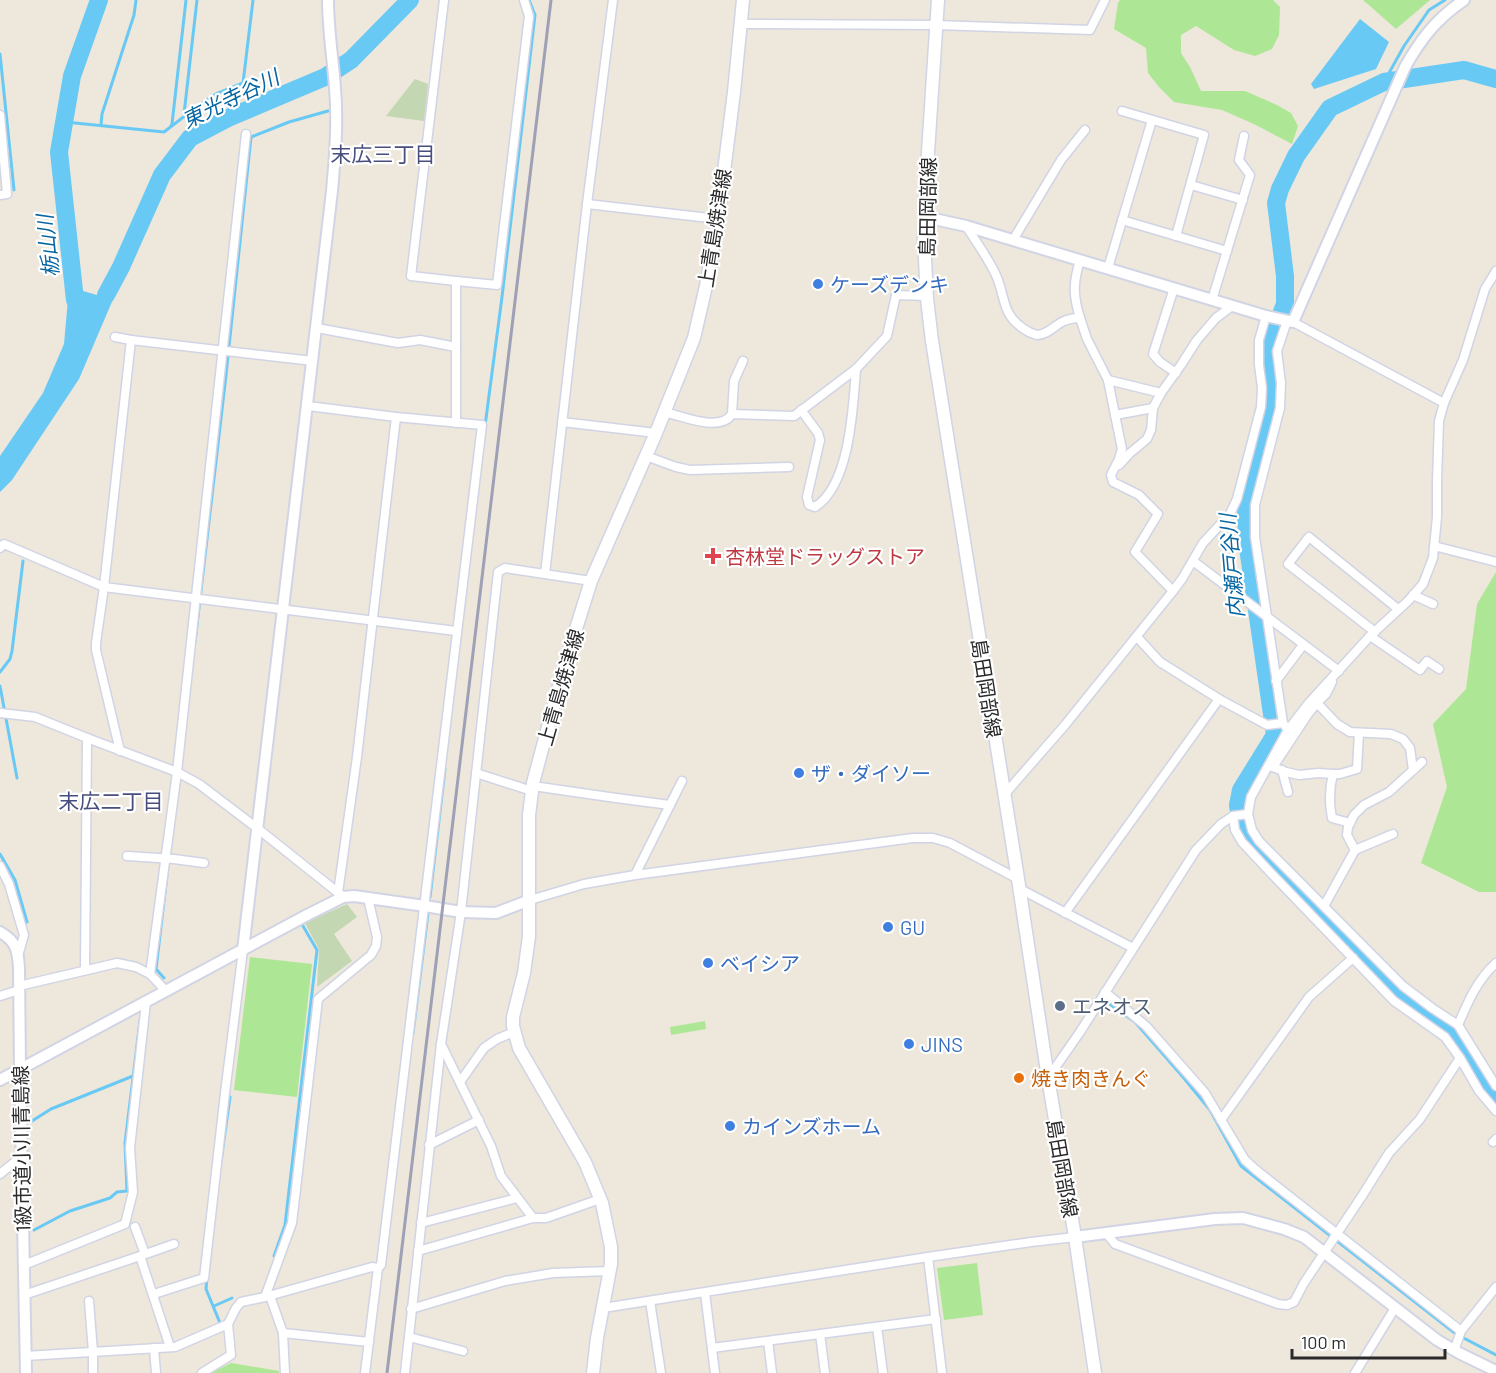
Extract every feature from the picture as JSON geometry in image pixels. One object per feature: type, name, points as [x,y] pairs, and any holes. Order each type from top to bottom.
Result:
[{"type":"main road","name":"上青島焼津線","points":[[593,1373],[597,1338],[610,1271],[611,1247],[600,1199],[585,1162],[519,1048],[514,1032],[513,1017],[526,962],[529,936],[529,815],[532,788],[564,667],[591,581],[656,433],[694,338],[718,219],[743,0]]},
{"type":"main road","name":"島田岡部線","points":[[938,0],[924,239],[932,341],[1048,1078],[1076,1237],[1095,1373]]},
{"type":"street","points":[[154,1294],[204,1278],[333,191],[336,143],[335,89],[330,49],[328,0]]},
{"type":"street","points":[[444,0],[411,276],[497,285],[529,16],[524,0]]},
{"type":"street","points":[[544,574],[613,0]]},
{"type":"street","points":[[742,24],[936,25],[1090,30],[1104,0]]},
{"type":"street","points":[[1288,792],[1274,767],[1285,726],[1266,617],[1256,537],[1255,504],[1280,408],[1281,383],[1277,351],[1416,47],[1440,18],[1464,0]]},
{"type":"street","points":[[1122,111],[1204,135],[1176,236]]},
{"type":"street","points":[[0,115],[8,194],[0,195]]},
{"type":"street","points":[[1108,268],[1152,120]]},
{"type":"street","points":[[1013,240],[1061,160],[1085,130]]},
{"type":"street","points":[[150,974],[168,859],[246,134]]},
{"type":"street","points":[[1212,300],[1250,175],[1239,160],[1244,136]]},
{"type":"street","points":[[1191,184],[1243,200]]},
{"type":"street","points":[[587,204],[718,219]]},
{"type":"street","points":[[925,217],[966,226],[1290,322],[1444,403]]},
{"type":"street","points":[[1122,220],[1227,252]]},
{"type":"street","points":[[966,226],[996,275],[1008,314],[1020,327],[1038,335],[1046,333],[1071,318],[1080,318]]},
{"type":"street","points":[[1080,260],[1075,278],[1075,300],[1087,339],[1108,380],[1122,449],[1112,475],[1113,482],[1138,495],[1158,514],[1135,552],[1173,591]]},
{"type":"street","points":[[1137,637],[1160,662],[1218,699],[1267,725],[1285,726],[1308,704],[1372,634],[1423,584],[1433,558],[1437,517],[1439,421],[1444,403],[1463,360],[1485,289],[1496,271]]},
{"type":"street","points":[[456,281],[456,423]]},
{"type":"street","points":[[1174,288],[1153,354],[1176,373]]},
{"type":"street","points":[[732,414],[794,416],[856,369],[887,336],[896,295],[927,296]]},
{"type":"street","points":[[1114,470],[1147,439],[1151,430],[1153,408],[1161,393],[1197,340],[1216,318],[1232,306]]},
{"type":"street","points":[[1005,795],[1137,637],[1182,579],[1203,543],[1230,514],[1237,499],[1261,407],[1259,340],[1270,317]]},
{"type":"street","points":[[317,328],[399,343],[420,340],[456,347]]},
{"type":"street","points":[[115,337],[313,361]]},
{"type":"street","points":[[120,751],[96,650],[131,340]]},
{"type":"street","points":[[664,412],[712,424],[728,419],[732,414],[734,381],[743,361]]},
{"type":"street","points":[[801,410],[819,434],[820,440],[807,497],[809,505],[815,507],[834,487],[839,475],[848,444],[856,369]]},
{"type":"street","points":[[1108,380],[1161,393]]},
{"type":"street","points":[[308,406],[482,425],[381,1265],[378,1268],[365,1373]]},
{"type":"street","points":[[1115,415],[1153,408]]},
{"type":"street","points":[[341,895],[396,417]]},
{"type":"street","points":[[562,422],[656,433]]},
{"type":"street","points":[[646,456],[690,470],[789,468]]},
{"type":"street","points":[[1398,609],[1309,537],[1288,564],[1372,634],[1420,670],[1427,661],[1439,669]]},
{"type":"street","points":[[0,548],[4,544],[104,587],[456,631]]},
{"type":"street","points":[[1434,546],[1496,562]]},
{"type":"street","points":[[1193,561],[1339,671]]},
{"type":"street","points":[[405,1373],[441,1044],[461,912],[498,572],[505,568],[591,581]]},
{"type":"street","points":[[1413,595],[1433,604]]},
{"type":"street","points":[[1276,681],[1303,645]]},
{"type":"street","points":[[1331,679],[1332,683],[1326,694],[1308,714],[1274,767],[1251,797],[1248,814],[1252,830],[1259,841],[1403,986],[1457,1024],[1496,1086]]},
{"type":"street","points":[[1065,913],[1218,699]]},
{"type":"street","points":[[1317,703],[1336,724],[1350,732],[1391,734],[1403,739],[1410,748],[1413,770]]},
{"type":"street","points":[[0,713],[35,717],[177,772],[199,784],[341,895]]},
{"type":"street","points":[[1274,767],[1299,775],[1340,774],[1357,769],[1359,733]]},
{"type":"street","points":[[85,969],[87,738]]},
{"type":"street","points":[[1355,850],[1347,835],[1354,815],[1365,805],[1389,792],[1422,762]]},
{"type":"street","points":[[476,773],[532,788],[670,805]]},
{"type":"street","points":[[1333,774],[1329,805],[1332,818],[1350,823]]},
{"type":"street","points":[[635,875],[682,781]]},
{"type":"street","points":[[1048,1078],[1196,850],[1233,816],[1248,814]]},
{"type":"street","points":[[1233,816],[1235,830],[1242,842],[1333,938],[1394,1001],[1445,1037],[1479,1091],[1496,1111]]},
{"type":"street","points":[[1324,906],[1355,850],[1393,834]]},
{"type":"street","points":[[0,1080],[341,895],[461,912],[496,913],[584,884],[635,875],[913,838],[933,838],[950,843],[1065,913],[1133,948]]},
{"type":"street","points":[[127,856],[204,863]]},
{"type":"street","points":[[0,866],[9,884],[24,935],[18,956]]},
{"type":"street","points":[[285,1373],[283,1333],[267,1297],[292,1223],[318,999],[371,955],[376,946],[377,937],[368,898]]},
{"type":"street","points":[[1333,938],[1345,927]]},
{"type":"street","points":[[0,932],[10,938],[18,956]]},
{"type":"street","name":"1級市道小川青島線","points":[[18,956],[26,1373]]},
{"type":"street","points":[[1221,1120],[1309,997],[1353,958]]},
{"type":"street","points":[[0,996],[19,988],[85,969],[117,963],[136,967],[150,974],[166,991]]},
{"type":"street","points":[[1445,1037],[1457,1024],[1484,975],[1496,963]]},
{"type":"street","points":[[1105,992],[1146,1026],[1205,1093],[1245,1160],[1461,1331]]},
{"type":"street","points":[[24,1265],[125,1224],[133,1192],[130,1148],[146,1002]]},
{"type":"street","points":[[460,1082],[484,1048],[497,1039],[514,1032]]},
{"type":"street","points":[[441,1044],[491,1146],[501,1176],[533,1218]]},
{"type":"street","points":[[1106,1233],[1115,1244],[1278,1304],[1287,1305],[1294,1302],[1389,1153],[1420,1119],[1460,1058]]},
{"type":"street","points":[[1485,1099],[1496,1091]]},
{"type":"street","points":[[429,1145],[479,1120]]},
{"type":"street","points":[[0,1174],[21,1157]]},
{"type":"street","points":[[421,1223],[517,1198]]},
{"type":"street","points":[[418,1251],[533,1218],[546,1218],[600,1199]]},
{"type":"street","points":[[603,1308],[1031,1242],[1215,1219],[1243,1218],[1304,1237],[1437,1340],[1454,1351],[1496,1371]]},
{"type":"street","points":[[135,1227],[170,1347]]},
{"type":"street","points":[[24,1295],[174,1244]]},
{"type":"street","points":[[928,1257],[942,1373]]},
{"type":"street","points":[[202,1373],[231,1355],[228,1324],[241,1302],[267,1297],[372,1267],[378,1268]]},
{"type":"street","points":[[411,1309],[505,1281],[553,1273],[610,1271]]},
{"type":"street","points":[[1454,1351],[1461,1331],[1496,1287]]},
{"type":"street","points":[[705,1293],[715,1373]]},
{"type":"street","points":[[89,1301],[93,1373]]},
{"type":"street","points":[[650,1301],[661,1373]]},
{"type":"street","points":[[1355,1373],[1395,1308]]},
{"type":"street","points":[[712,1348],[936,1319]]},
{"type":"street","points":[[26,1356],[175,1347],[228,1324]]},
{"type":"street","points":[[877,1327],[883,1373]]},
{"type":"street","points":[[283,1333],[369,1342]]},
{"type":"street","points":[[820,1334],[825,1373]]},
{"type":"street","points":[[409,1337],[463,1351]]},
{"type":"street","points":[[768,1341],[772,1373]]},
{"type":"street","points":[[154,1348],[156,1373]]},
{"type":"green space","points":[[1120,0],[1273,0],[1280,7],[1279,35],[1272,49],[1255,56],[1234,50],[1196,26],[1181,35],[1181,53],[1201,91],[1245,91],[1291,113],[1298,126],[1292,144],[1222,110],[1174,102],[1148,73],[1146,48],[1114,29]]},
{"type":"green space","points":[[1363,0],[1430,0],[1396,29]]},
{"type":"green space","points":[[415,79],[428,84],[424,121],[386,116]]},
{"type":"green space","points":[[1496,572],[1496,892],[1479,892],[1421,863],[1447,787],[1433,724],[1466,689],[1477,604]]},
{"type":"green space","points":[[347,904],[357,917],[334,934],[352,961],[317,987],[319,949],[305,923]]},
{"type":"green space","points":[[250,957],[312,964],[297,1097],[234,1090]]},
{"type":"green space","points":[[705,1021],[706,1029],[671,1035],[670,1027]]},
{"type":"green space","points":[[977,1263],[983,1315],[944,1320],[937,1268]]},
{"type":"green space","points":[[231,1363],[279,1371],[279,1373],[211,1373]]},
{"type":"water","points":[[1360,19],[1389,42],[1376,69],[1314,89],[1311,84]]},
{"type":"water","points":[[112,274],[123,276],[79,379],[12,480],[0,492],[0,456],[43,393],[64,344],[70,277],[79,278],[83,291],[97,295]]},
{"type":"waterway","name":"栃山川","points":[[75,300],[59,152],[72,76],[99,0]]},
{"type":"waterway","points":[[101,125],[102,114],[134,15],[136,0]]},
{"type":"waterway","points":[[171,126],[186,0]]},
{"type":"waterway","points":[[184,114],[197,0]]},
{"type":"waterway","points":[[65,122],[164,132],[216,94],[243,83],[253,0]]},
{"type":"waterway","name":"東光寺谷川","points":[[106,295],[162,175],[190,138],[228,118],[325,77],[351,60],[410,0]]},
{"type":"waterway","points":[[485,426],[535,15],[529,0]]},
{"type":"waterway","points":[[1384,82],[1404,46],[1429,10],[1445,0]]},
{"type":"waterway","points":[[0,54],[14,190]]},
{"type":"waterway","name":"内瀬戸谷川","points":[[1496,79],[1464,70],[1384,82],[1330,108],[1296,156],[1280,189],[1276,203],[1285,276],[1285,304],[1271,340],[1268,360],[1272,396],[1267,428],[1246,507],[1247,541],[1275,735],[1241,790],[1238,805],[1241,826],[1250,843],[1400,994],[1448,1029],[1496,1101]]},
{"type":"waterway","points":[[195,642],[251,137],[289,122],[328,111]]},
{"type":"waterway","points":[[0,672],[10,659],[12,651],[23,561]]},
{"type":"waterway","points":[[0,686],[17,778]]},
{"type":"waterway","points":[[430,897],[445,769]]},
{"type":"waterway","points":[[0,854],[15,880],[27,922]]},
{"type":"waterway","points":[[164,978],[156,969],[167,875]]},
{"type":"waterway","points":[[413,1033],[428,913]]},
{"type":"waterway","points":[[274,1256],[285,1225],[317,950],[303,926]]},
{"type":"waterway","points":[[1104,1000],[1135,1022],[1183,1077],[1210,1110],[1241,1166],[1456,1334],[1496,1355]]},
{"type":"waterway","points":[[34,1230],[70,1211],[110,1198],[117,1192],[127,1191],[125,1143],[140,1021]]},
{"type":"waterway","points":[[32,1121],[51,1109],[133,1076]]},
{"type":"waterway","points":[[221,1161],[230,1097]]},
{"type":"waterway","points":[[207,1277],[206,1289],[220,1323]]},
{"type":"waterway","points":[[214,1306],[232,1298]]},
{"type":"railway","points":[[387,1373],[551,0]]},
{"type":"place","name":"ケーズデンキ","points":[[818,284]]},
{"type":"place","name":"杏林堂ドラッグストア","points":[[713,556]]},
{"type":"place","name":"ザ・ダイソー","points":[[799,773]]},
{"type":"place","name":"GU","points":[[888,927]]},
{"type":"place","name":"ベイシア","points":[[708,963]]},
{"type":"place","name":"エネオス","points":[[1060,1006]]},
{"type":"place","name":"JINS","points":[[909,1044]]},
{"type":"place","name":"焼き肉きんぐ","points":[[1019,1078]]},
{"type":"place","name":"カインズホーム","points":[[730,1126]]},
{"type":"district","name":"末広三丁目","points":[[383,153]]},
{"type":"district","name":"末広二丁目","points":[[111,800]]}]
